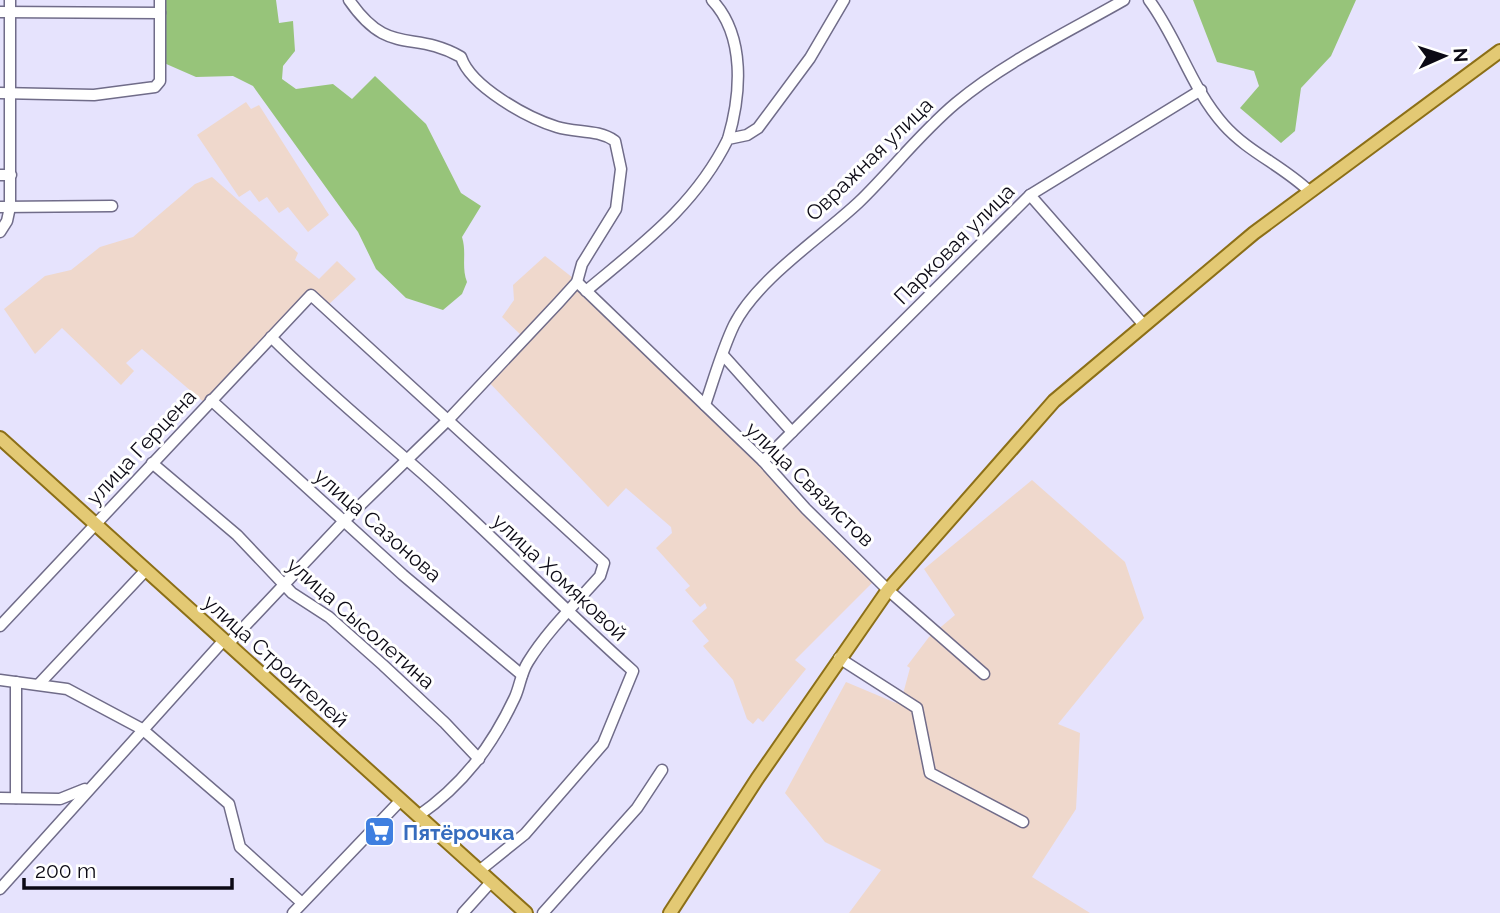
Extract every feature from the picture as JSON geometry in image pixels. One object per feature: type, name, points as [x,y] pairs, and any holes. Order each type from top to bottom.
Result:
[{"type":"main road","points":[[670,913],[839,658],[888,590],[1054,401],[1143,324],[1308,191],[1500,51]]},
{"type":"main road","name":"улица Строителей","points":[[0,438],[526,913]]},
{"type":"street","points":[[0,232],[8,221],[5,207],[5,12],[10,0]]},
{"type":"street","points":[[6,93],[94,95],[155,87],[160,81],[160,0]]},
{"type":"street","points":[[0,889],[142,729],[405,459],[449,419],[577,282],[582,264],[615,209],[621,169],[615,141],[604,133],[557,127],[512,107],[466,70],[461,57],[433,43],[407,43],[379,33],[349,0]]},
{"type":"street","points":[[586,291],[685,206],[714,167],[728,139],[736,113],[740,66],[722,10],[712,0]]},
{"type":"street","points":[[728,139],[747,135],[758,128],[810,58],[844,0]]},
{"type":"street","name":"Овражная улица","points":[[705,405],[734,324],[755,296],[809,243],[859,202],[920,134],[958,101],[1004,70],[1124,0]]},
{"type":"street","points":[[1149,0],[1225,126],[1256,152],[1288,172],[1308,191]]},
{"type":"street","points":[[5,12],[160,13]]},
{"type":"street","name":"Парковая улица","points":[[762,461],[1030,195],[1201,90]]},
{"type":"street","points":[[1030,195],[1143,324]]},
{"type":"street","points":[[5,207],[112,206]]},
{"type":"street","name":"улица Связистов","points":[[577,282],[762,461],[888,590],[984,674]]},
{"type":"street","name":"улица Герцена","points":[[0,626],[311,295],[449,419]]},
{"type":"street","name":"улица Хомяковой","points":[[271,337],[633,671],[622,705],[603,744],[525,834],[479,871]]},
{"type":"street","name":"улица Связистов","points":[[723,355],[792,432]]},
{"type":"street","name":"улица Сазонова","points":[[211,400],[344,521],[522,675]]},
{"type":"street","points":[[418,816],[443,799],[492,742],[515,697],[528,663],[600,576],[604,563],[449,419]]},
{"type":"street","name":"улица Сысолетина","points":[[152,463],[237,535],[284,585],[328,617],[383,665],[479,759]]},
{"type":"street","points":[[39,684],[146,570]]},
{"type":"street","points":[[839,658],[917,708],[930,774],[1023,822]]},
{"type":"street","points":[[0,680],[67,689],[142,729],[229,804],[240,847],[302,903]]},
{"type":"street","points":[[16,682],[16,798]]},
{"type":"street","points":[[543,913],[637,808],[662,770]]},
{"type":"street","points":[[0,798],[61,799],[88,789]]},
{"type":"street","points":[[293,913],[401,800]]},
{"type":"street","points":[[463,913],[491,882]]},
{"type":"shaded area","points":[[246,102],[251,109],[259,105],[329,215],[308,232],[288,207],[279,213],[267,197],[259,202],[250,190],[239,197],[197,135]]},
{"type":"shaded area","points":[[212,177],[298,253],[295,260],[319,279],[337,261],[356,279],[327,306],[311,291],[206,404],[142,349],[126,363],[134,371],[121,385],[62,328],[35,354],[4,309],[45,276],[71,270],[100,247],[133,237],[195,184]]},
{"type":"shaded area","points":[[545,256],[591,292],[875,569],[866,575],[873,582],[795,660],[806,669],[763,722],[758,718],[753,724],[747,719],[733,680],[703,646],[709,641],[692,621],[707,608],[705,603],[700,607],[685,590],[690,586],[656,548],[672,533],[671,527],[626,488],[608,507],[482,375],[521,335],[502,317],[514,300],[513,285]]},
{"type":"shaded area","points":[[1032,480],[1125,562],[1144,618],[1058,724],[1080,733],[1076,809],[1032,877],[1090,913],[849,913],[881,870],[825,842],[785,793],[846,682],[896,703],[903,694],[910,668],[907,666],[929,637],[955,615],[924,569]]},
{"type":"green space","points":[[163,0],[276,0],[279,23],[293,21],[295,51],[283,66],[282,79],[296,89],[333,84],[352,99],[375,76],[426,124],[461,193],[481,206],[462,237],[467,282],[462,294],[443,310],[406,298],[376,269],[358,232],[253,86],[233,76],[196,77],[164,63]]},
{"type":"green space","points":[[1193,0],[1356,0],[1331,56],[1301,88],[1295,131],[1281,143],[1240,108],[1259,86],[1254,71],[1217,62]]},
{"type":"place","name":"Пятёрочка","points":[[380,832]]}]
